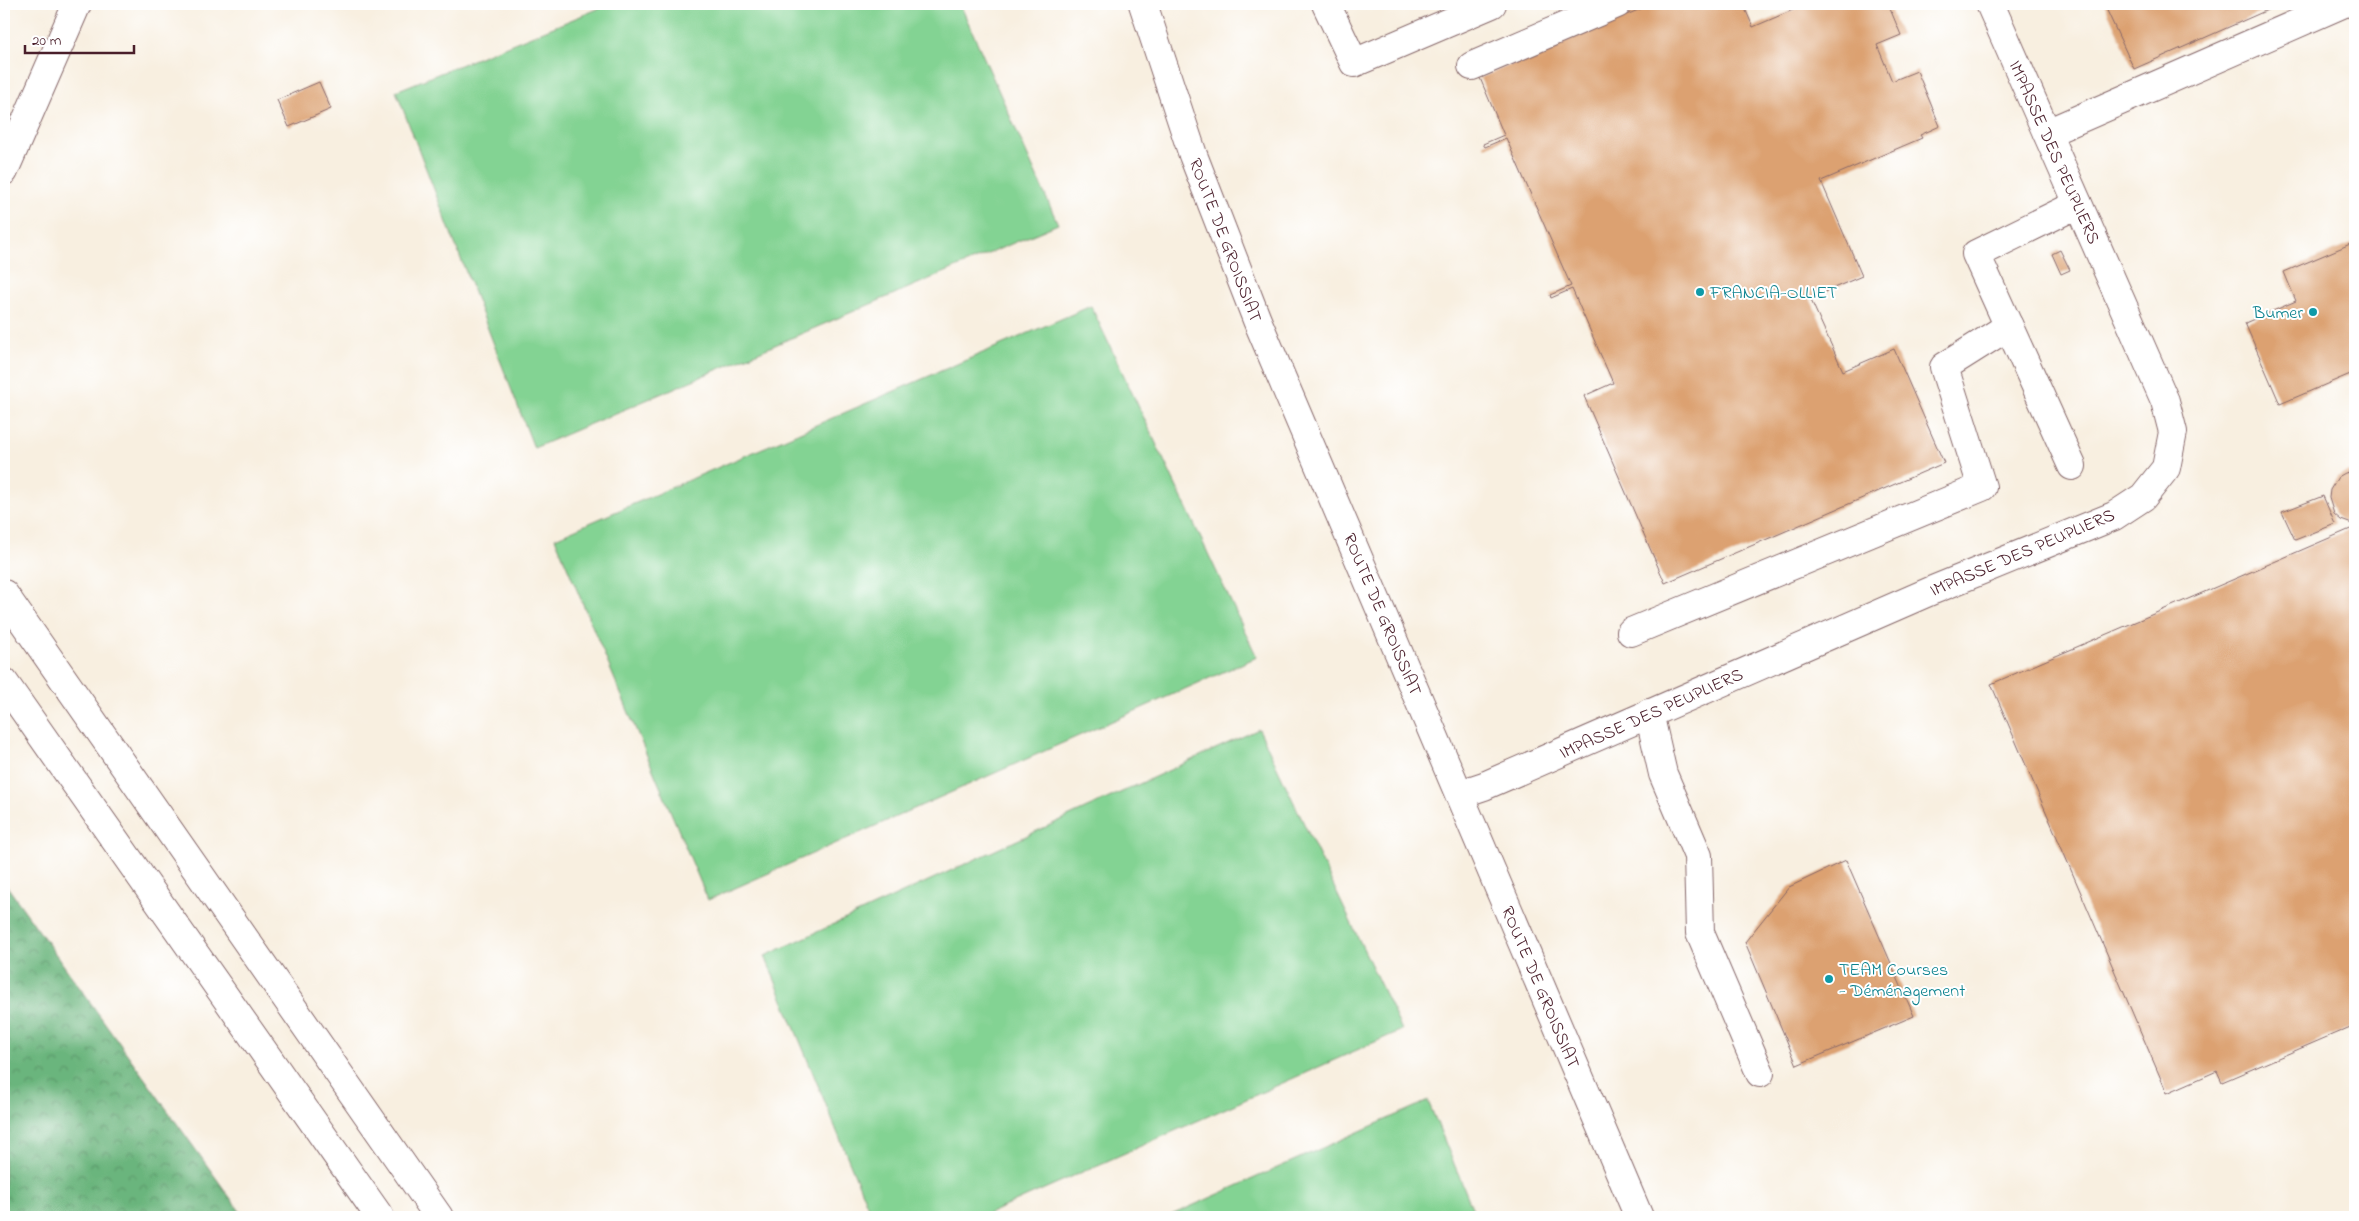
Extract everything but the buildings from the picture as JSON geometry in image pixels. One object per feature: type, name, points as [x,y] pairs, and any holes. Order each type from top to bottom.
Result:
[{"type":"main road","points":[[4,171],[77,4]]},
{"type":"main road","name":"ROUTE DE GROISSIAT","points":[[1143,4],[1193,155],[1257,320],[1639,1217]]},
{"type":"main road","points":[[1326,4],[1354,63],[1492,4]]},
{"type":"main road","points":[[1472,66],[1617,4]]},
{"type":"main road","name":"IMPASSE DES PEUPLIERS","points":[[1460,794],[1484,786],[1933,590],[2114,516],[2143,497],[2166,468],[2173,432],[2165,401],[1990,4]]},
{"type":"main road","points":[[2047,133],[2342,4]]},
{"type":"main road","points":[[2072,466],[1976,254],[2078,204]]},
{"type":"main road","points":[[1631,632],[1982,487],[1944,367],[2009,326]]},
{"type":"main road","points":[[4,594],[439,1217]]},
{"type":"main road","points":[[4,682],[380,1217]]},
{"type":"main road","points":[[1649,713],[1663,774],[1698,856],[1700,933],[1760,1073]]},
{"type":"green space","points":[[610,4],[960,4],[1058,224],[534,448],[396,91]]},
{"type":"green space","points":[[1091,306],[1257,657],[708,900],[555,538]]},
{"type":"green space","points":[[1259,729],[1402,1030],[981,1217],[872,1217],[765,956]]},
{"type":"green space","points":[[4,882],[244,1217],[4,1217]]},
{"type":"green space","points":[[1428,1101],[1476,1217],[1167,1217]]},
{"type":"place","name":"FRANCIA-OLLIET","points":[[1700,292]]},
{"type":"place","name":"Bumer","points":[[2313,312]]},
{"type":"place","name":"TEAM Courses - Déménagement","points":[[1829,979]]}]
